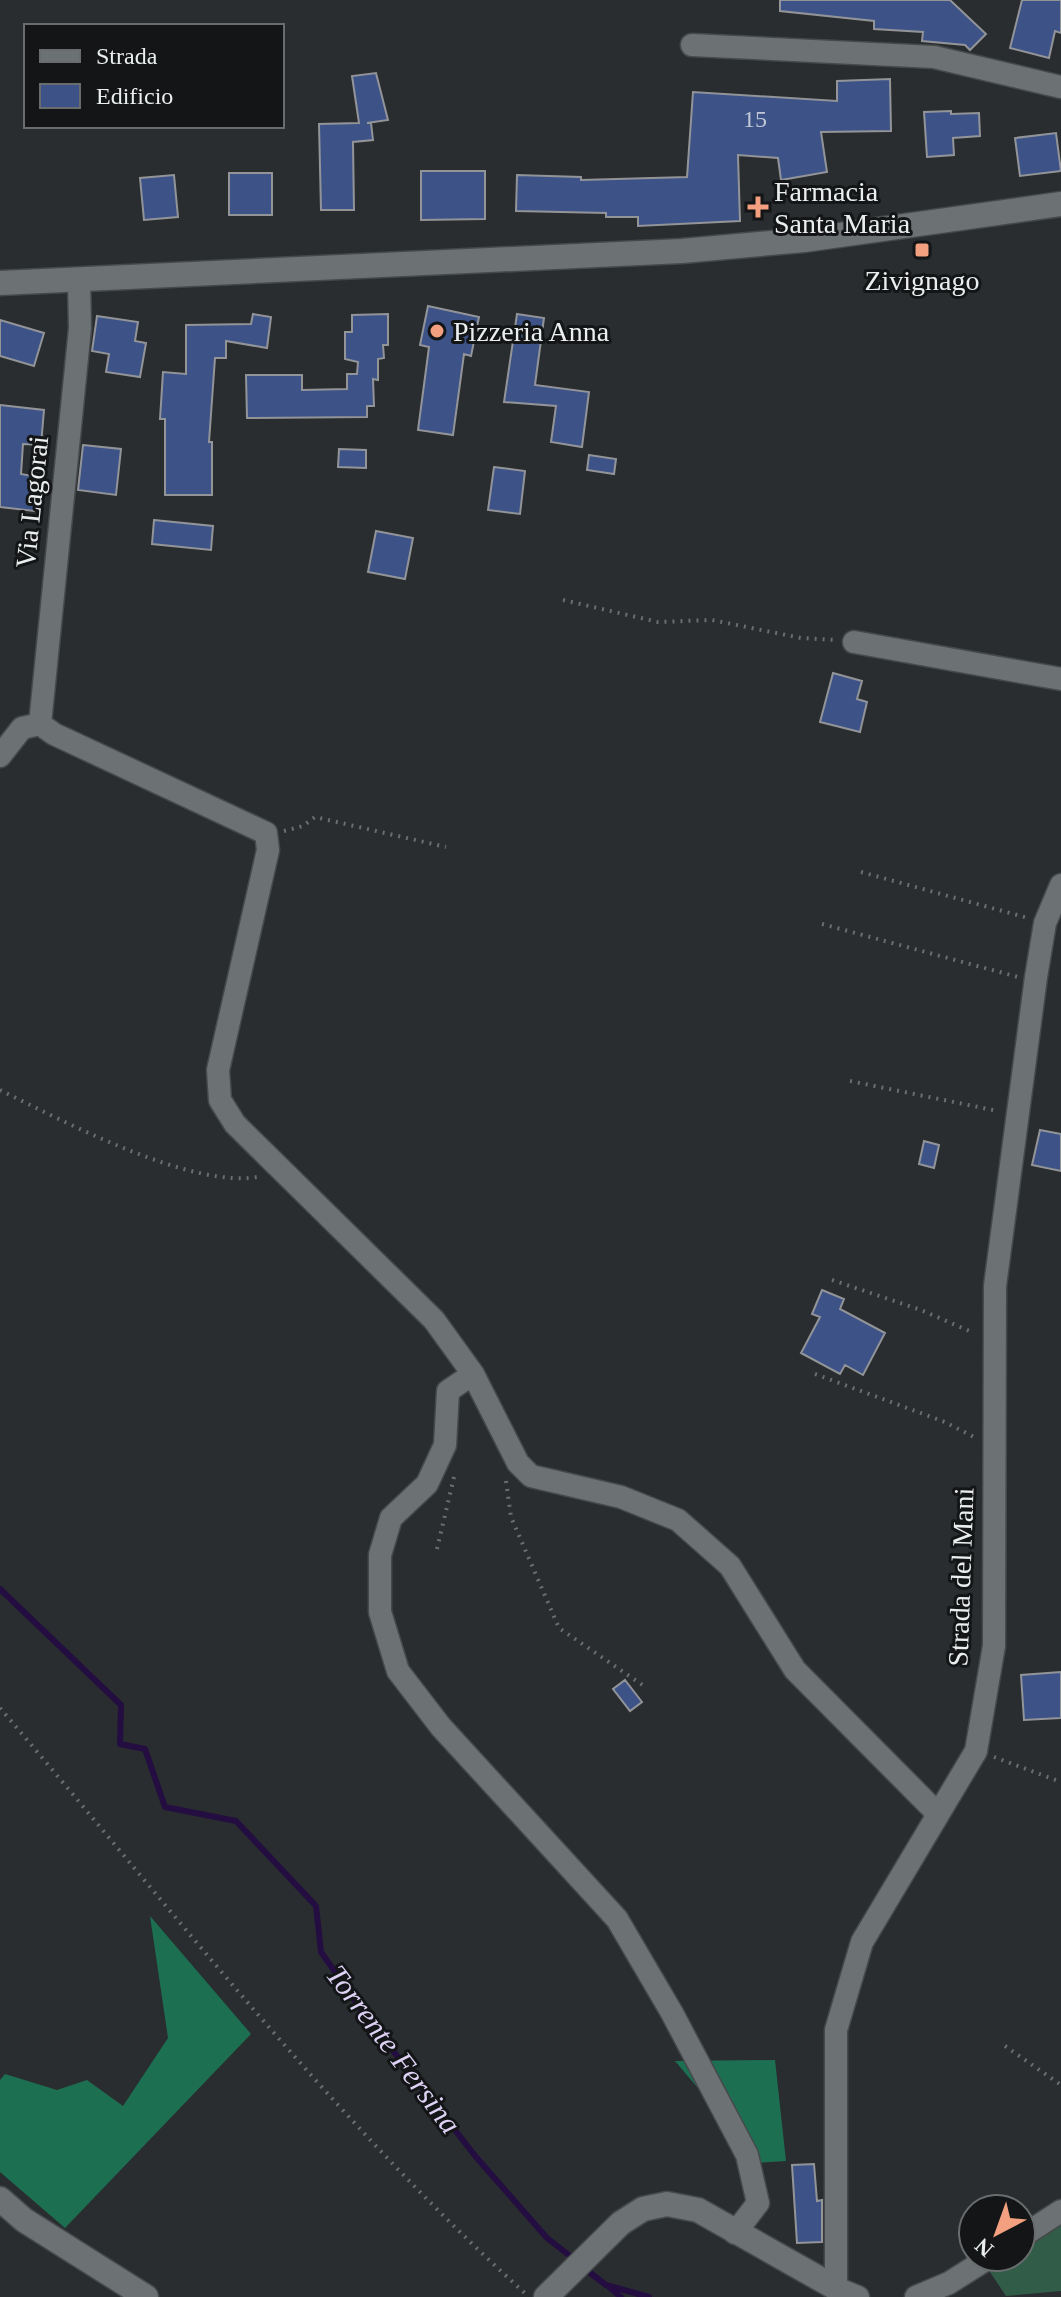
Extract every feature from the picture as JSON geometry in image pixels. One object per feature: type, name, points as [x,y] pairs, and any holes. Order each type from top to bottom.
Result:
[{"type":"main road","points":[[0,283],[682,251],[804,240],[1061,204]]},
{"type":"main road","points":[[0,2199],[24,2220],[146,2297]]},
{"type":"main road","points":[[546,2297],[621,2223],[643,2209],[667,2204],[698,2210],[847,2293]]},
{"type":"street","points":[[692,45],[934,57],[1061,87]]},
{"type":"street","name":"Via Lagorai","points":[[40,724],[80,328],[79,281]]},
{"type":"street","points":[[854,642],[1061,679]]},
{"type":"street","points":[[0,756],[22,728],[40,724],[54,734],[266,833],[268,850],[218,1070],[220,1100],[235,1124],[434,1320],[473,1374],[518,1463],[531,1476],[621,1497],[678,1520],[730,1566],[795,1670],[938,1814]]},
{"type":"street","name":"Strada del Mani","points":[[847,2293],[836,2030],[862,1942],[976,1751],[994,1646],[995,1286],[1036,977],[1045,923],[1061,885]]},
{"type":"street","points":[[473,1374],[448,1391],[445,1445],[427,1484],[391,1518],[380,1555],[380,1612],[398,1671],[441,1727],[617,1919],[672,2013],[747,2155],[758,2203],[735,2233]]},
{"type":"street","points":[[1037,2227],[1061,2211]]},
{"type":"street","points":[[916,2297],[965,2273]]},
{"type":"path","points":[[563,600],[658,622],[712,620],[801,638],[854,642]]},
{"type":"path","points":[[266,833],[290,830],[315,817],[446,847]]},
{"type":"path","points":[[861,872],[1045,923]]},
{"type":"path","points":[[822,924],[1016,977],[1036,977]]},
{"type":"path","points":[[850,1081],[988,1107],[1019,1119]]},
{"type":"path","points":[[0,1090],[151,1159],[242,1181],[284,1171]]},
{"type":"path","points":[[832,1280],[921,1310],[995,1342]]},
{"type":"path","points":[[815,1374],[945,1422],[994,1447]]},
{"type":"path","points":[[518,1463],[505,1476],[511,1517],[559,1628],[644,1686]]},
{"type":"path","points":[[0,1708],[333,2098],[413,2187],[529,2297]]},
{"type":"path","points":[[976,1751],[1061,1782]]},
{"type":"path","points":[[1005,2046],[1061,2085]]},
{"type":"green space","points":[[150,1916],[251,2034],[65,2228],[0,2172],[0,2080],[5,2074],[57,2090],[87,2080],[123,2106],[168,2038]]},
{"type":"green space","points":[[775,2060],[786,2161],[739,2164],[713,2106],[675,2061]]},
{"type":"green space","points":[[1061,2222],[1061,2291],[1006,2296],[991,2273],[1037,2273],[1037,2238]]},
{"type":"building","points":[[780,0],[950,0],[986,34],[970,50],[965,45],[922,41],[923,32],[874,29],[874,21],[780,11]]},
{"type":"building","points":[[1022,0],[1061,0],[1061,33],[1055,31],[1049,58],[1010,48]]},
{"type":"building","points":[[376,73],[388,120],[367,123],[371,123],[373,140],[353,142],[354,210],[321,210],[319,124],[359,123],[352,76]]},
{"type":"building","points":[[890,79],[891,131],[821,132],[827,172],[781,180],[778,158],[738,155],[740,221],[638,226],[638,217],[606,217],[606,213],[516,211],[517,175],[581,177],[581,180],[687,177],[693,92],[837,101],[837,81]]},
{"type":"building","points":[[951,111],[951,114],[979,113],[980,136],[953,138],[954,155],[927,157],[924,112]]},
{"type":"building","points":[[1056,133],[1061,171],[1020,176],[1015,138]]},
{"type":"building","points":[[421,171],[485,171],[485,219],[421,220]]},
{"type":"building","points":[[229,173],[272,173],[272,215],[229,215]]},
{"type":"building","points":[[174,175],[178,217],[144,220],[140,178]]},
{"type":"building","points":[[428,306],[479,317],[471,356],[464,354],[453,435],[418,430],[429,347],[420,345]]},
{"type":"building","points":[[253,314],[271,317],[267,348],[226,341],[226,358],[215,358],[209,442],[212,442],[212,495],[165,495],[165,419],[160,419],[163,372],[186,374],[186,325],[251,324]]},
{"type":"building","points":[[388,314],[388,345],[383,345],[384,358],[378,359],[378,380],[373,379],[374,406],[367,406],[367,417],[247,418],[246,375],[302,375],[302,390],[347,389],[347,374],[357,374],[358,362],[345,359],[345,332],[352,332],[352,315]]},
{"type":"building","points":[[517,314],[544,318],[535,385],[589,392],[582,447],[551,442],[556,406],[504,402]]},
{"type":"building","points":[[97,316],[138,322],[135,341],[146,343],[140,377],[106,372],[109,354],[92,351]]},
{"type":"building","points":[[0,320],[44,333],[34,366],[0,356]]},
{"type":"building","points":[[0,405],[44,410],[41,445],[23,444],[21,474],[38,477],[34,511],[0,507]]},
{"type":"building","points":[[83,445],[121,449],[116,495],[78,490]]},
{"type":"building","points":[[339,449],[366,450],[366,468],[338,467]]},
{"type":"building","points":[[589,455],[616,459],[614,474],[587,470]]},
{"type":"building","points":[[494,467],[525,471],[520,514],[488,510]]},
{"type":"building","points":[[154,520],[213,526],[211,550],[152,544]]},
{"type":"building","points":[[376,531],[413,538],[405,579],[368,572]]},
{"type":"building","points":[[833,673],[862,681],[857,699],[867,702],[860,732],[820,722]]},
{"type":"building","points":[[1040,1130],[1061,1134],[1061,1171],[1032,1165]]},
{"type":"building","points":[[924,1141],[939,1145],[934,1168],[919,1164]]},
{"type":"building","points":[[822,1290],[844,1299],[840,1309],[885,1333],[863,1375],[845,1365],[840,1374],[801,1353],[820,1317],[812,1314]]},
{"type":"building","points":[[1061,1672],[1061,1718],[1024,1720],[1021,1675]]},
{"type":"building","points":[[625,1680],[642,1702],[630,1711],[613,1689]]},
{"type":"building","points":[[814,2164],[817,2201],[822,2200],[822,2242],[797,2243],[792,2165]]},
{"type":"waterway","name":"Torrente Fersina","points":[[0,1589],[121,1705],[120,1744],[145,1749],[165,1807],[236,1821],[316,1906],[321,1952],[366,2016],[476,2157],[547,2238],[574,2259]]},
{"type":"waterway","name":"Torrente Fersina","points":[[585,2269],[606,2285],[649,2297]]},
{"type":"waterway","points":[[609,2287],[621,2297]]},
{"type":"place","name":"Farmacia Santa Maria","points":[[758,207]]},
{"type":"place","name":"Zivignago","points":[[922,250]]},
{"type":"place","name":"Pizzeria Anna","points":[[437,331]]}]
